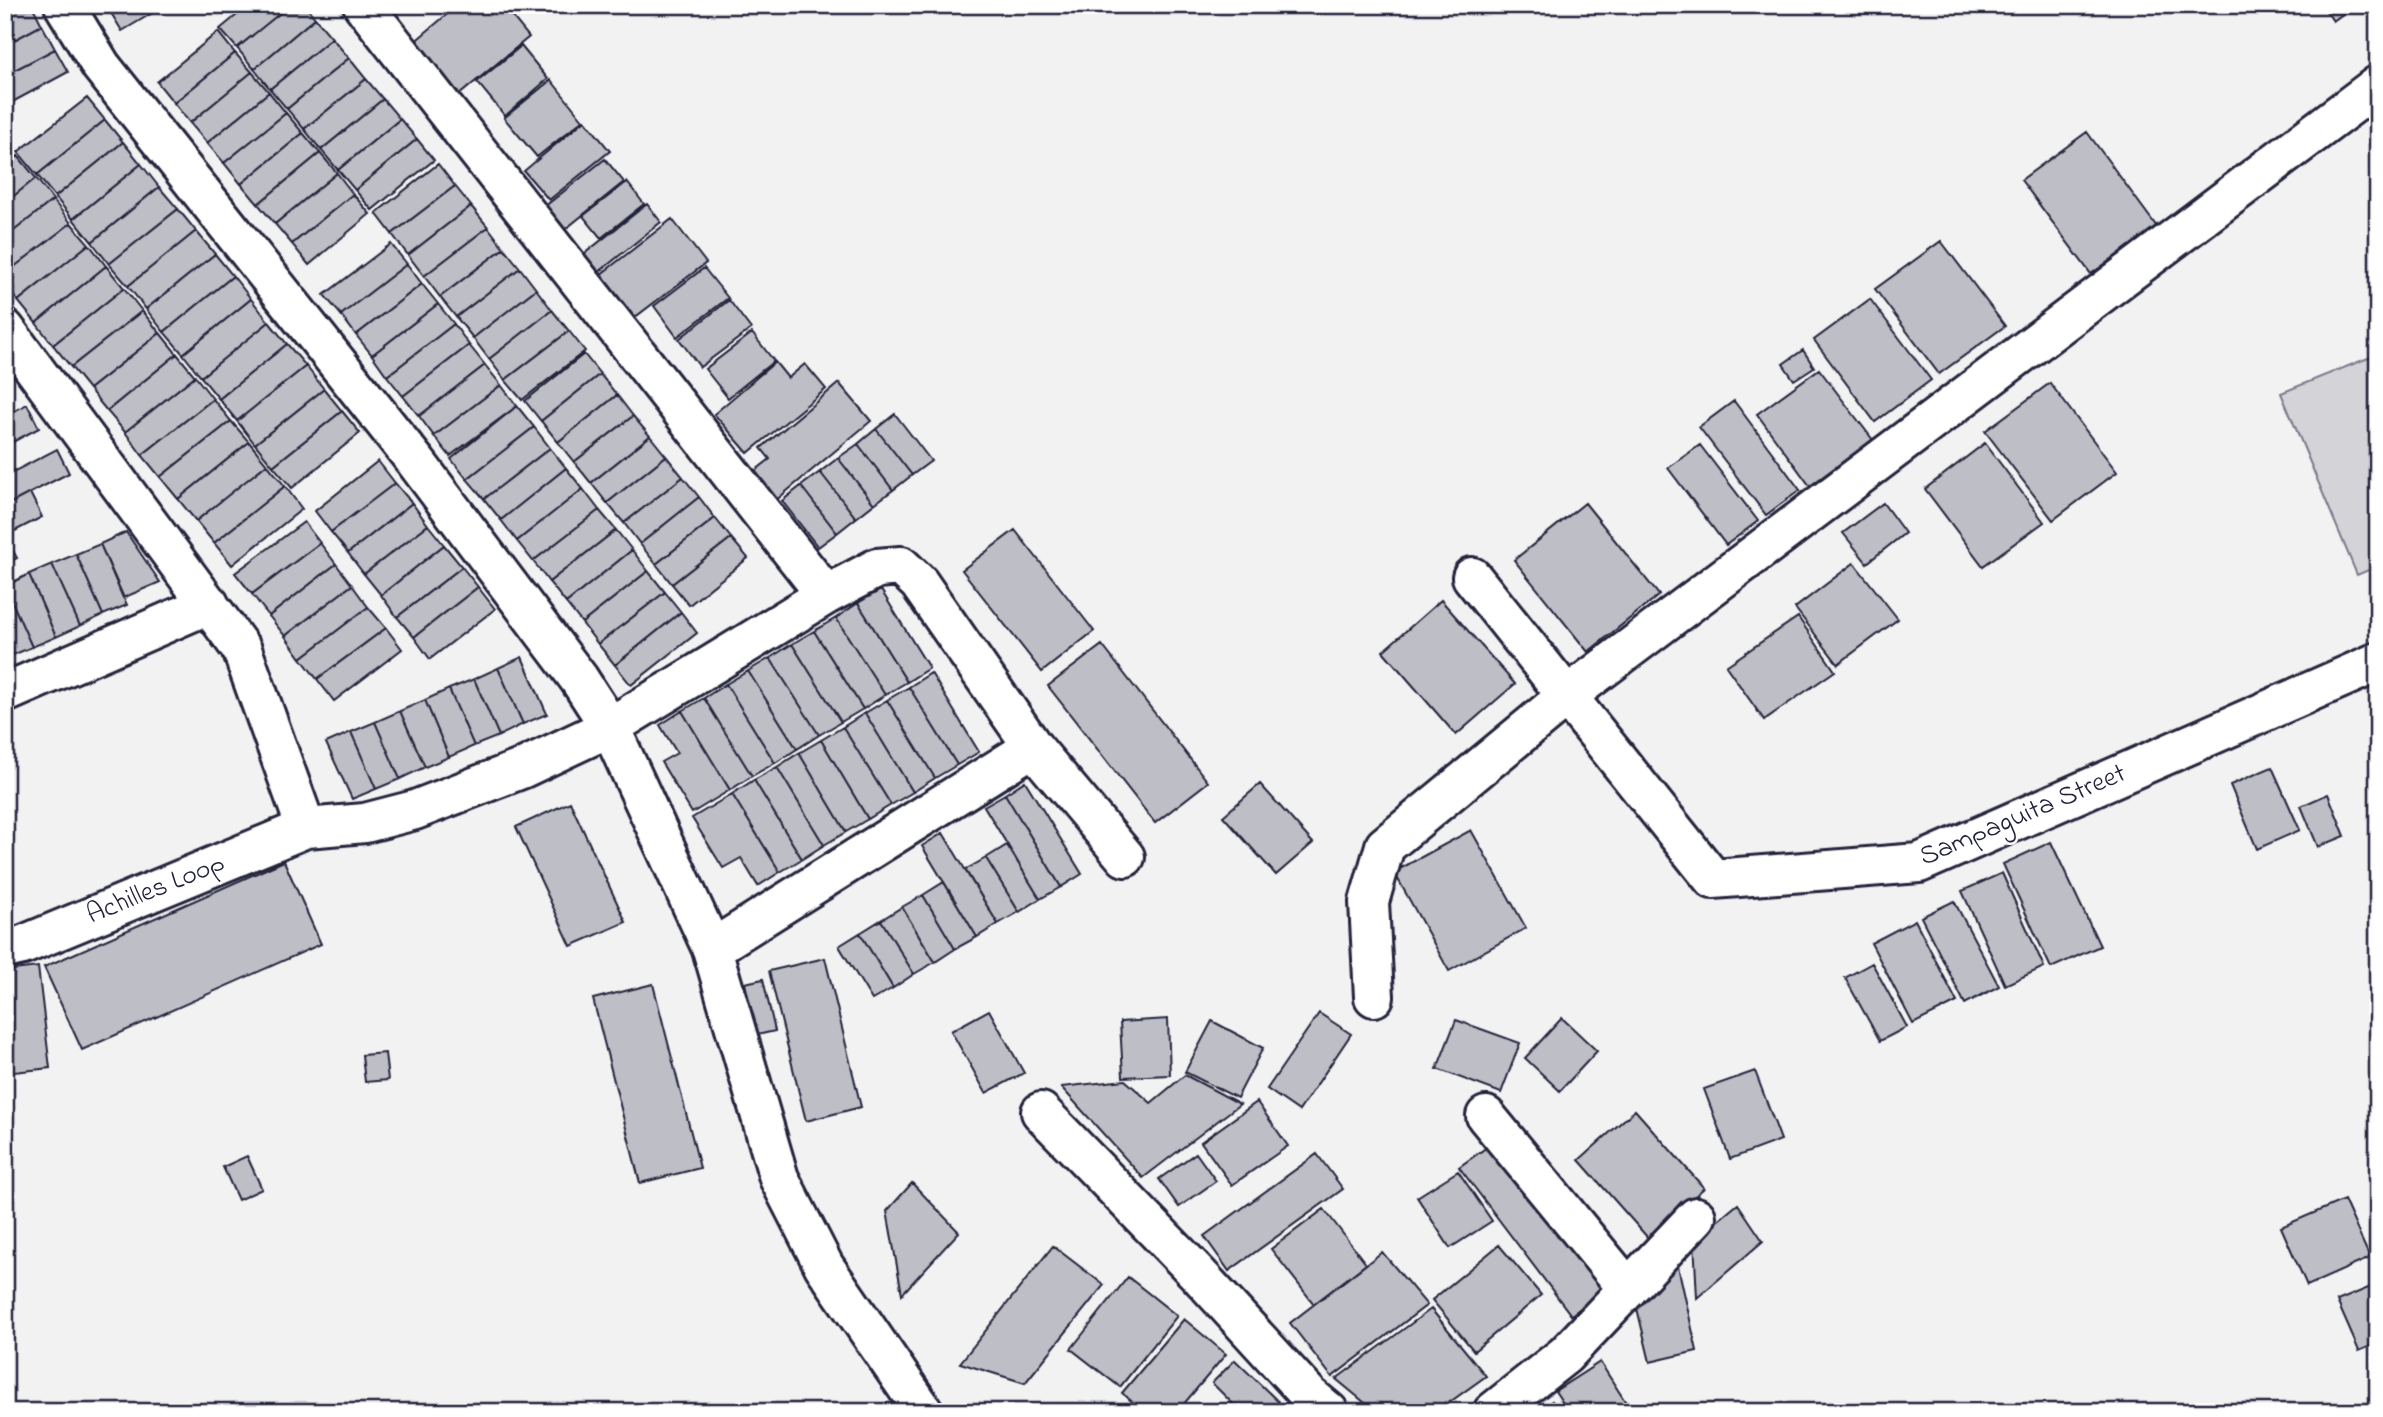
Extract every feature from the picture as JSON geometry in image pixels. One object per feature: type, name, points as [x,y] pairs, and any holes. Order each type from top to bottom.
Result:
[{"type":"street","points":[[64,5],[101,66],[416,462],[579,679],[610,727],[712,949],[779,1178],[824,1266],[924,1412]]},
{"type":"street","points":[[363,5],[825,595]]},
{"type":"street","points":[[1374,997],[1369,902],[1385,846],[1568,695],[2378,85]]},
{"type":"street","points":[[5,329],[242,650],[306,828]]},
{"type":"street","name":"Achilles Loop","points":[[5,949],[23,945],[306,828],[365,822],[415,810],[522,769],[610,727],[825,595],[877,568],[901,566],[919,583],[1033,747]]},
{"type":"street","points":[[1472,578],[1568,695]]},
{"type":"street","points":[[5,693],[209,604]]},
{"type":"street","name":"Sampaguita Street","points":[[1568,695],[1713,879],[1919,863],[2378,662]]},
{"type":"street","points":[[712,949],[1033,747],[1125,857]]},
{"type":"street","points":[[1041,1112],[1199,1275],[1310,1396],[1329,1412]]},
{"type":"street","points":[[1486,1116],[1629,1289]]},
{"type":"street","points":[[1493,1412],[1565,1355],[1696,1217]]},
{"type":"shaded area","points":[[2378,354],[2378,566],[2357,575],[2281,393]]},
{"type":"building","points":[[5,5],[23,5],[5,15]]},
{"type":"building","points":[[23,5],[32,5],[42,25],[5,45],[5,15]]},
{"type":"building","points":[[113,5],[166,5],[122,31],[108,8]]},
{"type":"building","points":[[249,5],[290,5],[237,48],[220,29]]},
{"type":"building","points":[[290,5],[305,5],[315,18],[254,69],[237,48]]},
{"type":"building","points":[[458,5],[503,5],[529,37],[459,95],[413,43]]},
{"type":"building","points":[[2322,5],[2355,5],[2333,21]]},
{"type":"building","points":[[315,18],[332,38],[270,89],[254,69]]},
{"type":"building","points":[[42,25],[55,49],[5,75],[5,45]]},
{"type":"building","points":[[218,32],[235,53],[174,103],[157,82]]},
{"type":"building","points":[[332,38],[349,58],[287,109],[270,89]]},
{"type":"building","points":[[521,46],[548,79],[505,116],[477,82]]},
{"type":"building","points":[[55,49],[68,72],[5,106],[5,75]]},
{"type":"building","points":[[235,53],[252,72],[190,123],[174,103]]},
{"type":"building","points":[[349,58],[366,79],[304,129],[287,109]]},
{"type":"building","points":[[252,72],[269,92],[207,143],[190,123]]},
{"type":"building","points":[[366,79],[383,99],[321,150],[304,129]]},
{"type":"building","points":[[551,80],[583,120],[537,157],[504,118]]},
{"type":"building","points":[[269,92],[286,113],[224,163],[207,143]]},
{"type":"building","points":[[87,98],[105,120],[37,175],[18,152]]},
{"type":"building","points":[[383,99],[400,119],[338,170],[321,150]]},
{"type":"building","points":[[286,113],[303,133],[241,184],[224,163]]},
{"type":"building","points":[[400,119],[417,139],[355,190],[338,170]]},
{"type":"building","points":[[105,120],[123,142],[55,197],[37,175]]},
{"type":"building","points":[[585,120],[610,151],[549,200],[524,171]]},
{"type":"building","points":[[2087,132],[2157,227],[2091,274],[2021,180]]},
{"type":"building","points":[[303,133],[320,153],[258,204],[241,184]]},
{"type":"building","points":[[417,139],[434,160],[372,210],[355,190]]},
{"type":"building","points":[[123,142],[141,164],[73,219],[55,197]]},
{"type":"building","points":[[320,153],[337,173],[275,224],[258,204]]},
{"type":"building","points":[[18,156],[36,178],[5,203],[5,166]]},
{"type":"building","points":[[605,159],[624,182],[563,231],[544,207]]},
{"type":"building","points":[[141,164],[159,187],[92,242],[73,219]]},
{"type":"building","points":[[438,164],[455,186],[392,234],[376,213]]},
{"type":"building","points":[[337,173],[353,194],[292,244],[275,224]]},
{"type":"building","points":[[36,178],[53,200],[5,238],[5,203]]},
{"type":"building","points":[[627,182],[644,204],[601,238],[583,216]]},
{"type":"building","points":[[455,186],[471,206],[408,255],[392,234]]},
{"type":"building","points":[[159,187],[178,209],[109,264],[92,242]]},
{"type":"building","points":[[353,194],[370,214],[309,265],[292,244]]},
{"type":"building","points":[[53,200],[71,223],[5,274],[5,238]]},
{"type":"building","points":[[647,204],[661,222],[599,272],[584,254]]},
{"type":"building","points":[[471,206],[488,227],[424,276],[408,255]]},
{"type":"building","points":[[178,209],[196,231],[128,286],[109,264]]},
{"type":"building","points":[[672,219],[706,263],[634,318],[600,275]]},
{"type":"building","points":[[71,223],[89,244],[18,301],[5,286],[5,274]]},
{"type":"building","points":[[488,227],[504,248],[440,297],[424,276]]},
{"type":"building","points":[[196,231],[215,254],[146,309],[128,286]]},
{"type":"building","points":[[1941,241],[2005,326],[1939,374],[1875,289]]},
{"type":"building","points":[[89,244],[106,266],[36,323],[18,301]]},
{"type":"building","points":[[391,244],[407,264],[341,315],[324,295]]},
{"type":"building","points":[[504,248],[520,268],[456,317],[440,297]]},
{"type":"building","points":[[215,254],[233,276],[164,332],[146,309]]},
{"type":"building","points":[[407,264],[422,284],[356,335],[341,315]]},
{"type":"building","points":[[106,266],[124,288],[53,345],[36,323]]},
{"type":"building","points":[[520,268],[536,289],[473,338],[456,317]]},
{"type":"building","points":[[704,268],[728,298],[677,337],[654,306]]},
{"type":"building","points":[[233,276],[251,299],[183,354],[164,332]]},
{"type":"building","points":[[422,284],[438,304],[372,355],[356,335]]},
{"type":"building","points":[[124,288],[142,311],[71,367],[53,345]]},
{"type":"building","points":[[536,289],[552,310],[489,359],[473,338]]},
{"type":"building","points":[[251,299],[269,322],[201,377],[183,354]]},
{"type":"building","points":[[1870,299],[1931,380],[1875,422],[1814,340]]},
{"type":"building","points":[[729,300],[751,329],[700,367],[679,339]]},
{"type":"building","points":[[438,304],[454,324],[387,376],[372,355]]},
{"type":"building","points":[[552,310],[569,331],[505,380],[489,359]]},
{"type":"building","points":[[142,311],[160,333],[89,389],[71,367]]},
{"type":"building","points":[[269,322],[287,344],[219,399],[201,377]]},
{"type":"building","points":[[454,324],[469,345],[403,396],[387,376]]},
{"type":"building","points":[[569,331],[585,351],[522,400],[505,380]]},
{"type":"building","points":[[160,333],[177,354],[107,411],[89,389]]},
{"type":"building","points":[[752,333],[774,361],[728,398],[705,369]]},
{"type":"building","points":[[287,344],[306,366],[237,421],[219,399]]},
{"type":"building","points":[[469,345],[485,365],[419,416],[403,396]]},
{"type":"building","points":[[1803,350],[1814,367],[1794,380],[1783,364]]},
{"type":"building","points":[[177,354],[195,376],[125,432],[107,411]]},
{"type":"building","points":[[584,354],[600,374],[541,421],[525,401]]},
{"type":"building","points":[[775,362],[788,378],[805,364],[826,389],[748,453],[714,414]]},
{"type":"building","points":[[485,365],[501,385],[434,436],[419,416]]},
{"type":"building","points":[[306,366],[324,389],[255,444],[237,421]]},
{"type":"building","points":[[1819,369],[1873,440],[1810,486],[1757,414]]},
{"type":"building","points":[[600,374],[617,395],[558,442],[541,421]]},
{"type":"building","points":[[195,376],[213,399],[142,455],[125,432]]},
{"type":"building","points":[[839,383],[871,421],[769,506],[746,478],[770,459],[761,448]]},
{"type":"building","points":[[2050,383],[2117,472],[2053,520],[1985,431]]},
{"type":"building","points":[[501,385],[517,406],[450,456],[434,436]]},
{"type":"building","points":[[324,389],[342,411],[273,466],[255,444]]},
{"type":"building","points":[[617,395],[633,416],[574,462],[558,442]]},
{"type":"building","points":[[213,399],[231,421],[160,477],[142,455]]},
{"type":"building","points":[[1734,401],[1800,490],[1766,515],[1699,427]]},
{"type":"building","points":[[27,404],[39,428],[5,446],[5,416]]},
{"type":"building","points":[[517,406],[534,427],[467,479],[451,459]]},
{"type":"building","points":[[342,411],[360,433],[292,488],[273,466]]},
{"type":"building","points":[[895,414],[931,461],[912,475],[876,429]]},
{"type":"building","points":[[633,416],[650,436],[591,483],[574,462]]},
{"type":"building","points":[[231,421],[249,442],[178,499],[160,477]]},
{"type":"building","points":[[534,427],[550,448],[484,499],[467,479]]},
{"type":"building","points":[[876,429],[912,475],[893,490],[858,444]]},
{"type":"building","points":[[650,436],[666,456],[607,503],[591,483]]},
{"type":"building","points":[[249,442],[267,464],[196,521],[178,499]]},
{"type":"building","points":[[1985,443],[2044,522],[1983,566],[1925,489]]},
{"type":"building","points":[[858,444],[893,490],[874,504],[838,458]]},
{"type":"building","points":[[1700,445],[1758,521],[1726,545],[1668,468]]},
{"type":"building","points":[[550,448],[566,468],[501,520],[484,499]]},
{"type":"building","points":[[57,449],[69,473],[5,506],[5,476]]},
{"type":"building","points":[[666,456],[683,477],[624,523],[607,503]]},
{"type":"building","points":[[838,458],[874,504],[856,518],[820,472]]},
{"type":"building","points":[[378,461],[395,483],[331,532],[315,511]]},
{"type":"building","points":[[267,464],[285,486],[214,543],[196,521]]},
{"type":"building","points":[[566,468],[583,489],[517,541],[501,520]]},
{"type":"building","points":[[820,472],[856,518],[837,533],[801,486]]},
{"type":"building","points":[[683,477],[699,497],[640,544],[624,523]]},
{"type":"building","points":[[395,483],[412,503],[348,553],[331,532]]},
{"type":"building","points":[[285,486],[302,509],[232,565],[214,543]]},
{"type":"building","points":[[801,486],[837,533],[818,547],[782,501]]},
{"type":"building","points":[[583,489],[599,510],[533,561],[517,541]]},
{"type":"building","points":[[30,493],[42,517],[5,536],[5,506]]},
{"type":"building","points":[[699,497],[715,518],[656,564],[640,544]]},
{"type":"building","points":[[412,503],[428,525],[364,574],[348,553]]},
{"type":"building","points":[[1585,503],[1659,595],[1588,652],[1514,560]]},
{"type":"building","points":[[1883,503],[1905,533],[1867,563],[1843,533]]},
{"type":"building","points":[[599,510],[616,530],[549,582],[533,561]]},
{"type":"building","points":[[715,518],[731,538],[672,584],[656,564]]},
{"type":"building","points":[[304,522],[320,543],[252,594],[235,573]]},
{"type":"building","points":[[428,525],[444,545],[381,595],[364,574]]},
{"type":"building","points":[[616,530],[632,550],[566,603],[549,582]]},
{"type":"building","points":[[1015,530],[1094,631],[1042,672],[962,570]]},
{"type":"building","points":[[126,532],[160,582],[123,598],[100,544]]},
{"type":"building","points":[[5,536],[17,558],[5,564]]},
{"type":"building","points":[[731,538],[748,558],[689,605],[672,584]]},
{"type":"building","points":[[320,543],[336,564],[269,616],[252,594]]},
{"type":"building","points":[[100,544],[127,605],[103,615],[76,554]]},
{"type":"building","points":[[444,545],[462,567],[397,617],[381,595]]},
{"type":"building","points":[[632,550],[648,571],[582,623],[566,603]]},
{"type":"building","points":[[76,554],[103,615],[80,626],[52,564]]},
{"type":"building","points":[[1854,563],[1898,619],[1838,664],[1795,608]]},
{"type":"building","points":[[52,564],[80,626],[56,637],[29,574]]},
{"type":"building","points":[[336,564],[352,585],[285,636],[269,616]]},
{"type":"building","points":[[462,567],[478,587],[414,637],[397,617]]},
{"type":"building","points":[[648,571],[665,592],[598,644],[582,623]]},
{"type":"building","points":[[29,574],[56,637],[32,647],[5,586]]},
{"type":"building","points":[[352,585],[368,607],[301,658],[285,636]]},
{"type":"building","points":[[5,586],[32,647],[8,657],[5,651]]},
{"type":"building","points":[[478,587],[495,609],[430,659],[414,637]]},
{"type":"building","points":[[881,590],[929,668],[907,682],[858,603]]},
{"type":"building","points":[[665,592],[681,612],[615,665],[598,644]]},
{"type":"building","points":[[1441,600],[1515,684],[1456,735],[1383,651]]},
{"type":"building","points":[[858,603],[907,682],[885,695],[836,618]]},
{"type":"building","points":[[368,607],[386,628],[317,679],[301,658]]},
{"type":"building","points":[[681,612],[697,633],[631,685],[615,665]]},
{"type":"building","points":[[1798,617],[1835,671],[1764,720],[1726,666]]},
{"type":"building","points":[[836,618],[885,695],[863,709],[814,631]]},
{"type":"building","points":[[386,628],[402,649],[334,701],[317,679]]},
{"type":"building","points":[[814,631],[863,709],[841,722],[792,644]]},
{"type":"building","points":[[792,644],[841,722],[819,735],[770,658]]},
{"type":"building","points":[[1102,645],[1208,782],[1155,823],[1048,686]]},
{"type":"building","points":[[522,657],[547,714],[523,724],[498,668]]},
{"type":"building","points":[[770,658],[819,735],[797,749],[748,671]]},
{"type":"building","points":[[498,668],[523,724],[499,736],[474,679]]},
{"type":"building","points":[[748,671],[797,749],[775,763],[726,684]]},
{"type":"building","points":[[931,673],[979,752],[957,765],[909,687]]},
{"type":"building","points":[[474,679],[499,736],[474,746],[449,689]]},
{"type":"building","points":[[726,684],[775,763],[752,776],[704,698]]},
{"type":"building","points":[[909,687],[957,765],[935,778],[887,700]]},
{"type":"building","points":[[449,689],[474,746],[449,757],[425,700]]},
{"type":"building","points":[[704,698],[752,776],[730,790],[682,711]]},
{"type":"building","points":[[425,700],[449,757],[425,767],[400,711]]},
{"type":"building","points":[[887,700],[935,778],[913,792],[865,713]]},
{"type":"building","points":[[400,711],[425,767],[400,779],[375,722]]},
{"type":"building","points":[[682,711],[730,790],[692,813],[661,762],[677,753],[660,725]]},
{"type":"building","points":[[865,713],[913,792],[891,805],[843,727]]},
{"type":"building","points":[[375,722],[400,779],[376,789],[351,732]]},
{"type":"building","points":[[843,727],[891,805],[868,819],[821,740]]},
{"type":"building","points":[[351,732],[376,789],[352,799],[326,743]]},
{"type":"building","points":[[821,740],[868,819],[846,832],[799,753]]},
{"type":"building","points":[[799,753],[846,832],[824,845],[777,767]]},
{"type":"building","points":[[777,767],[824,845],[802,859],[754,780]]},
{"type":"building","points":[[2272,767],[2300,830],[2257,849],[2230,785]]},
{"type":"building","points":[[754,780],[802,859],[780,872],[732,794]]},
{"type":"building","points":[[1025,781],[1082,874],[1061,887],[1005,794]]},
{"type":"building","points":[[1260,784],[1313,843],[1276,875],[1223,816]]},
{"type":"building","points":[[732,794],[780,872],[758,886],[741,858],[723,868],[692,818]]},
{"type":"building","points":[[1005,794],[1061,887],[1040,899],[984,806]]},
{"type":"building","points":[[2328,794],[2345,836],[2318,847],[2301,806]]},
{"type":"building","points":[[570,802],[626,922],[571,946],[516,827]]},
{"type":"building","points":[[1471,830],[1526,928],[1449,971],[1394,872]]},
{"type":"building","points":[[943,833],[998,924],[977,937],[922,846]]},
{"type":"building","points":[[2051,842],[2100,946],[2051,968],[2003,864]]},
{"type":"building","points":[[1007,845],[1040,899],[1019,912],[986,858]]},
{"type":"building","points":[[986,858],[1019,912],[998,924],[965,870]]},
{"type":"building","points":[[284,861],[321,944],[82,1050],[44,967]]},
{"type":"building","points":[[2002,873],[2044,967],[2005,985],[1962,891]]},
{"type":"building","points":[[944,882],[977,937],[955,949],[923,895]]},
{"type":"building","points":[[923,895],[955,949],[935,962],[902,907]]},
{"type":"building","points":[[1954,901],[1999,986],[1965,1004],[1921,917]]},
{"type":"building","points":[[902,907],[935,962],[914,974],[881,920]]},
{"type":"building","points":[[881,920],[914,974],[893,988],[860,933]]},
{"type":"building","points":[[1915,920],[1957,1002],[1913,1024],[1871,943]]},
{"type":"building","points":[[860,933],[893,988],[872,1000],[839,946]]},
{"type":"building","points":[[825,958],[861,1107],[806,1121],[769,971]]},
{"type":"building","points":[[1872,963],[1907,1027],[1880,1041],[1845,978]]},
{"type":"building","points":[[38,967],[50,1068],[5,1073],[5,971]]},
{"type":"building","points":[[763,979],[775,1031],[757,1035],[745,983]]},
{"type":"building","points":[[653,984],[700,1168],[640,1183],[593,999]]},
{"type":"building","points":[[989,1010],[1024,1073],[986,1093],[951,1031]]},
{"type":"building","points":[[1319,1013],[1351,1034],[1299,1111],[1267,1089]]},
{"type":"building","points":[[1562,1018],[1597,1051],[1560,1091],[1525,1058]]},
{"type":"building","points":[[1168,1019],[1170,1075],[1123,1077],[1120,1022]]},
{"type":"building","points":[[1456,1020],[1520,1043],[1501,1093],[1437,1069]]},
{"type":"building","points":[[1212,1021],[1263,1048],[1237,1098],[1185,1072]]},
{"type":"building","points":[[385,1053],[388,1080],[365,1082],[362,1055]]},
{"type":"building","points":[[1755,1071],[1781,1140],[1730,1159],[1704,1089]]},
{"type":"building","points":[[1185,1075],[1240,1104],[1143,1178],[1061,1087],[1125,1080],[1151,1103]]},
{"type":"building","points":[[1257,1102],[1288,1146],[1232,1185],[1201,1142]]},
{"type":"building","points":[[1635,1110],[1704,1188],[1648,1238],[1579,1160]]},
{"type":"building","points":[[1497,1140],[1609,1287],[1571,1315],[1459,1167]]},
{"type":"building","points":[[1196,1153],[1216,1181],[1179,1207],[1159,1179]]},
{"type":"building","points":[[1317,1154],[1343,1189],[1229,1271],[1204,1236]]},
{"type":"building","points":[[247,1156],[262,1189],[238,1200],[223,1167]]},
{"type":"building","points":[[1458,1171],[1492,1221],[1450,1248],[1417,1197]]},
{"type":"building","points":[[912,1183],[959,1232],[902,1294],[887,1211]]},
{"type":"building","points":[[2344,1200],[2370,1258],[2307,1286],[2281,1227]]},
{"type":"building","points":[[1738,1204],[1763,1241],[1697,1298],[1694,1240]]},
{"type":"building","points":[[1324,1209],[1366,1264],[1314,1304],[1271,1249]]},
{"type":"building","points":[[1499,1245],[1541,1295],[1474,1351],[1432,1300]]},
{"type":"building","points":[[1053,1246],[1104,1285],[1025,1383],[960,1363]]},
{"type":"building","points":[[1382,1252],[1427,1305],[1332,1377],[1290,1323]]},
{"type":"building","points":[[1678,1266],[1697,1351],[1650,1362],[1635,1300]]},
{"type":"building","points":[[1128,1277],[1177,1316],[1120,1387],[1071,1349]]},
{"type":"building","points":[[2378,1284],[2378,1343],[2359,1351],[2337,1301]]},
{"type":"building","points":[[1431,1309],[1486,1376],[1436,1412],[1376,1412],[1336,1379]]},
{"type":"building","points":[[1184,1319],[1226,1354],[1177,1412],[1144,1412],[1122,1393]]},
{"type":"building","points":[[1235,1360],[1289,1412],[1241,1412],[1212,1383]]},
{"type":"building","points":[[1600,1362],[1632,1412],[1569,1412],[1555,1391]]},
{"type":"building","points":[[1552,1401],[1560,1412],[1538,1412]]}]
